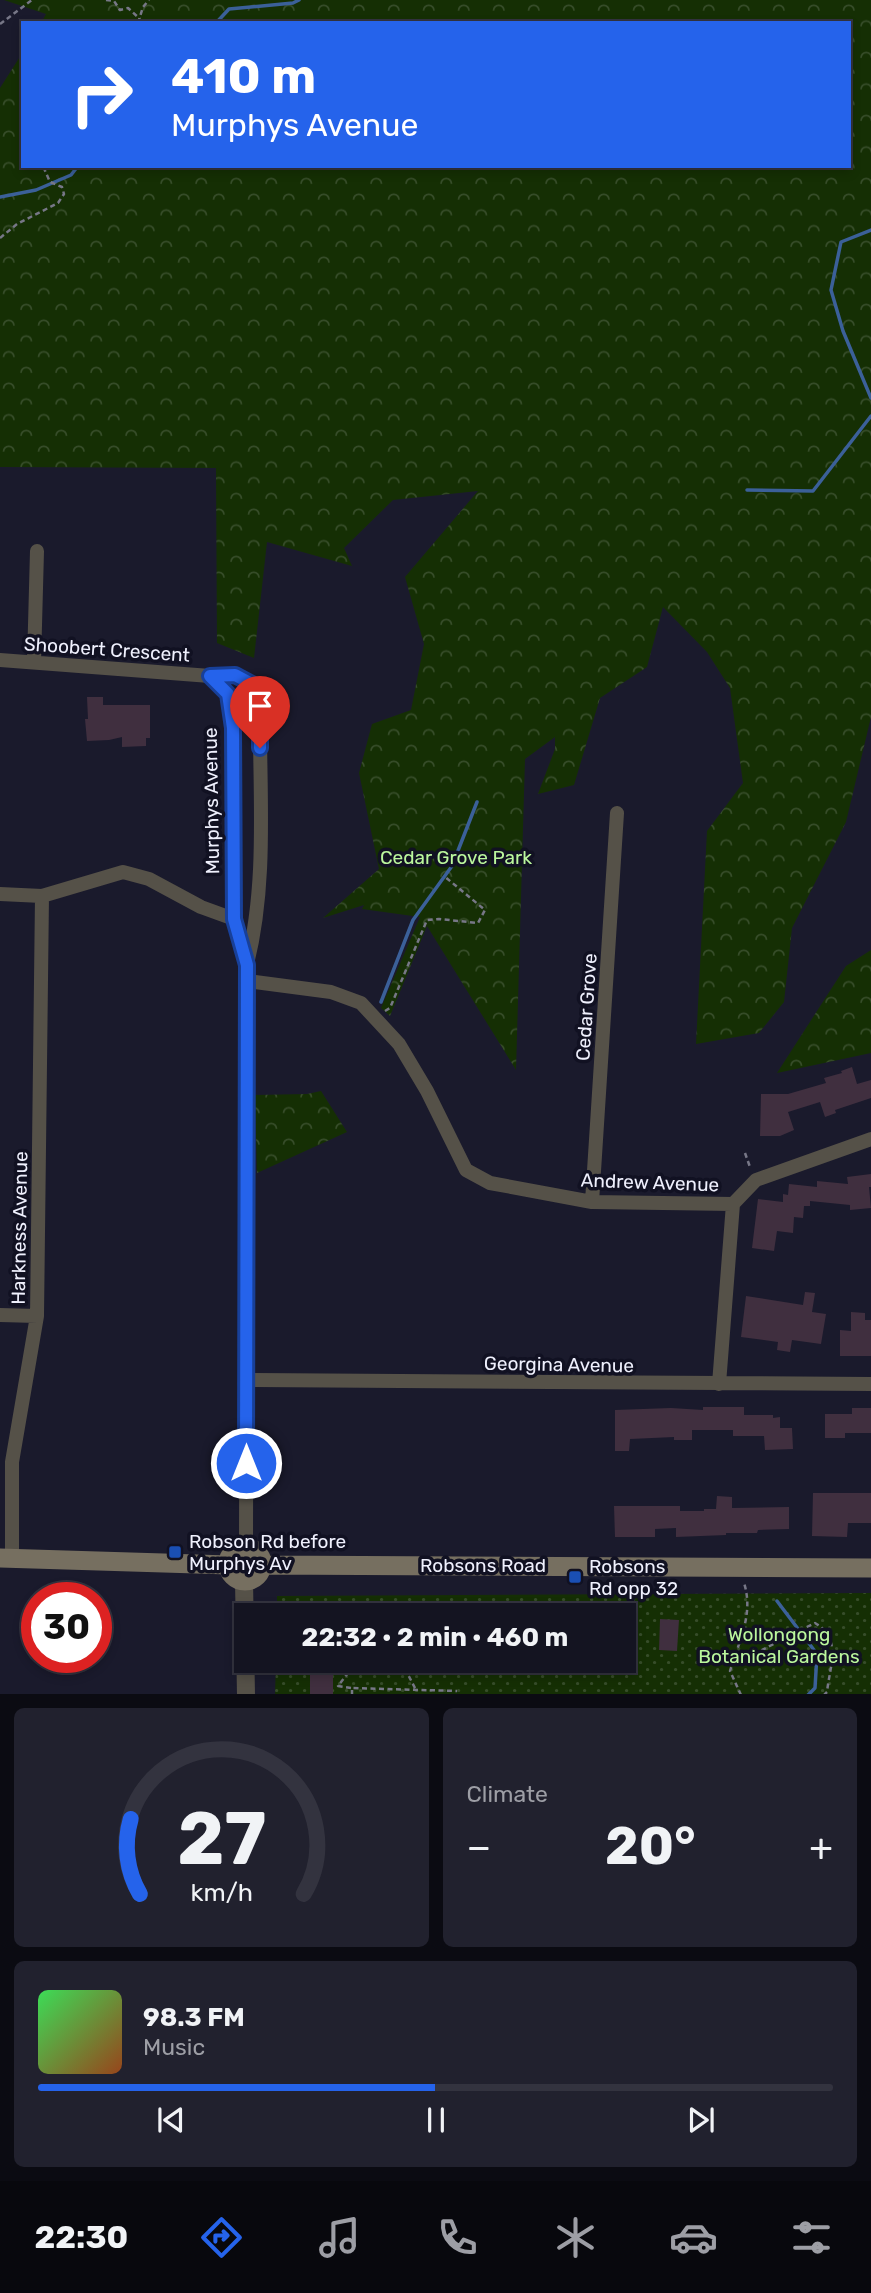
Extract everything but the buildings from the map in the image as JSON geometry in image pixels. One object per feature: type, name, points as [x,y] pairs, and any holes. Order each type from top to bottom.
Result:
[{"type":"main road","points":[[246,1547],[257,1552],[262,1565],[257,1577],[244,1581],[233,1575],[229,1565],[235,1551],[246,1547]]},
{"type":"main road","points":[[6,1558],[229,1565]]},
{"type":"main road","name":"Robsons Road","points":[[262,1565],[871,1568]]},
{"type":"street","points":[[34,662],[37,551]]},
{"type":"street","name":"Shoobert Crescent","points":[[0,660],[210,676]]},
{"type":"street","name":"Murphys Avenue","points":[[210,676],[235,675],[252,684],[260,706],[261,876],[254,937],[247,965],[246,1547]]},
{"type":"street","name":"Murphys Avenue","points":[[210,676],[228,694],[233,728],[234,919],[247,965]]},
{"type":"street","name":"Cedar Grove","points":[[592,1202],[617,813]]},
{"type":"street","points":[[0,894],[42,896],[123,872],[149,879],[201,906],[234,919]]},
{"type":"street","name":"Harkness Avenue","points":[[6,1558],[12,1462],[37,1315],[42,896]]},
{"type":"street","name":"Andrew Avenue","points":[[247,981],[331,992],[361,1003],[399,1044],[427,1091],[466,1170],[490,1183],[592,1202],[733,1204]]},
{"type":"street","points":[[719,1384],[733,1204],[756,1180],[871,1139]]},
{"type":"street","points":[[0,1315],[37,1315]]},
{"type":"street","name":"Georgina Avenue","points":[[246,1380],[871,1384]]},
{"type":"street","points":[[244,1581],[246,1694]]},
{"type":"path","points":[[0,24],[32,0]]},
{"type":"path","points":[[106,0],[114,1],[120,10],[128,8],[139,21]]},
{"type":"path","points":[[139,21],[143,7],[149,0]]},
{"type":"path","points":[[0,237],[18,224],[58,203],[64,194],[62,187],[50,181],[44,168]]},
{"type":"path","points":[[374,1019],[390,1008],[427,920],[478,923],[485,909],[444,876]]},
{"type":"path","points":[[744,1153],[756,1180]]},
{"type":"path","points":[[741,1694],[730,1671],[744,1635],[747,1594],[744,1583]]},
{"type":"path","points":[[736,1652],[760,1651],[815,1623],[827,1630],[833,1646],[825,1694]]},
{"type":"path","points":[[348,1673],[338,1686],[440,1693],[457,1691]]},
{"type":"path","points":[[407,1673],[416,1690]]},
{"type":"path","points":[[352,1688],[352,1694]]},
{"type":"green space","name":"Cedar Grove Park","points":[[4,0],[871,0],[871,717],[846,822],[792,928],[784,1002],[759,1033],[696,1044],[707,831],[743,783],[730,688],[707,652],[663,607],[647,667],[600,698],[574,785],[538,794],[555,749],[555,737],[525,759],[516,1070],[427,926],[390,1016],[381,1008],[420,917],[362,909],[364,905],[323,918],[379,869],[359,773],[372,724],[411,710],[424,644],[405,577],[478,491],[393,500],[344,548],[352,566],[267,542],[254,658],[217,643],[216,468],[0,467],[0,88],[21,55],[21,168],[851,168],[851,21],[42,21],[46,14]]},
{"type":"green space","points":[[871,950],[871,1053],[777,1073],[846,966]]},
{"type":"green space","points":[[321,1091],[347,1132],[257,1173],[255,1095],[307,1094]]},
{"type":"green space","name":"Wollongong Botanical Gardens","points":[[871,1593],[871,1694],[275,1694],[276,1673],[636,1673],[636,1603],[277,1603],[277,1596]]},
{"type":"waterway","points":[[218,21],[229,9],[293,3],[299,0]]},
{"type":"waterway","points":[[0,197],[36,190],[71,175],[76,168]]},
{"type":"waterway","points":[[871,230],[841,242],[831,290],[843,331],[871,398]]},
{"type":"waterway","points":[[747,490],[813,491],[871,416]]},
{"type":"waterway","points":[[381,1002],[413,920],[452,866],[477,802]]},
{"type":"waterway","points":[[777,1601],[817,1654],[815,1688],[809,1694]]},
{"type":"place","name":"Robson Rd before Murphys Av","points":[[175,1552]]},
{"type":"place","name":"Robsons Rd opp 32","points":[[575,1577]]},
{"type":"route","points":[[246,1463],[247,965],[234,919],[233,728],[228,694],[210,676],[235,675],[252,684],[260,706],[260,748]]}]
